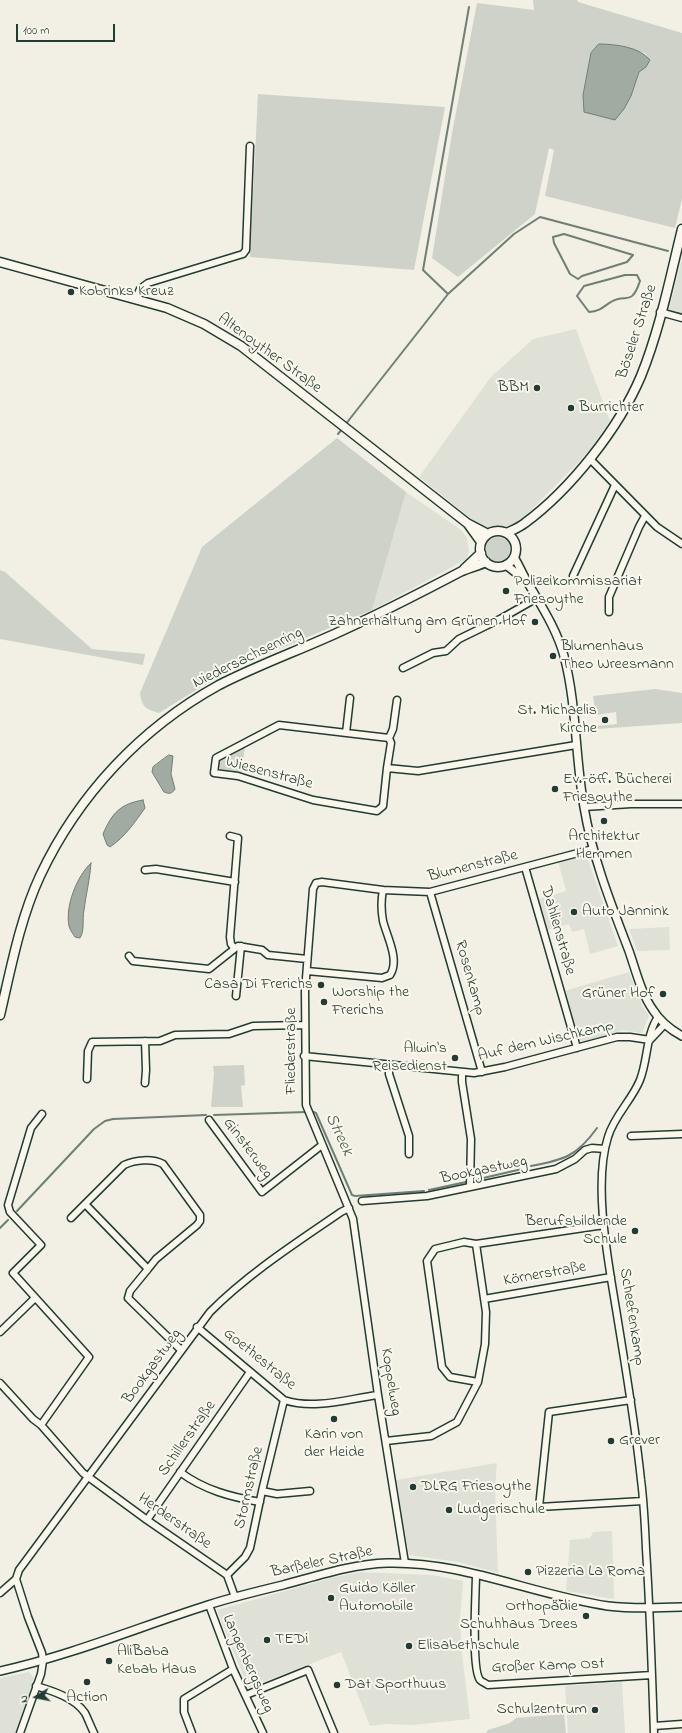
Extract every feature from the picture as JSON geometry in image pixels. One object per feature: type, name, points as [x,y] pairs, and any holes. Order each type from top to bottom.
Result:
[{"type":"main road","name":"Böseler Straße","points":[[506,533],[525,524],[561,492],[590,459],[615,424],[640,377],[654,338],[682,229]]},
{"type":"main road","name":"Altenoyther Straße","points":[[0,262],[136,298],[184,314],[224,335],[261,362],[467,523],[488,534]]},
{"type":"main road","name":"Altenoyther Straße","points":[[467,523],[481,542]]},
{"type":"main road","name":"Böseler Straße","points":[[514,542],[525,524]]},
{"type":"main road","points":[[497,531],[506,533],[514,542],[516,547],[514,557],[506,565],[495,566],[486,562],[481,553],[481,542],[488,534],[497,531]]},
{"type":"main road","name":"Niedersachsenring","points":[[462,571],[481,553]]},
{"type":"main road","name":"Niedersachsenring","points":[[0,1015],[18,939],[26,912],[40,876],[59,840],[77,811],[123,756],[167,718],[219,686],[246,672],[340,632],[462,571],[486,562]]},
{"type":"street","points":[[136,298],[140,289],[148,283],[243,254],[246,250],[250,146]]},
{"type":"street","points":[[660,312],[682,318]]},
{"type":"street","points":[[590,459],[645,516],[663,532],[682,544]]},
{"type":"street","points":[[573,576],[615,485]]},
{"type":"street","points":[[609,612],[609,597],[645,516]]},
{"type":"street","points":[[514,557],[556,632],[564,655],[569,679],[584,807],[593,849],[644,992],[658,1016],[682,1036]]},
{"type":"street","points":[[506,565],[528,582]]},
{"type":"street","points":[[403,668],[434,653],[446,651],[459,639],[502,618],[537,598]]},
{"type":"street","points":[[346,733],[350,698]]},
{"type":"street","name":"Wiesenstraße","points":[[389,738],[279,725],[216,758],[214,773],[238,776],[313,800],[377,811],[383,806],[388,768],[389,738],[393,729],[397,700]]},
{"type":"street","points":[[388,768],[418,771],[576,745]]},
{"type":"street","points":[[584,807],[682,804]]},
{"type":"street","points":[[230,836],[238,838],[230,937],[231,944],[238,947],[262,950],[268,954],[307,959]]},
{"type":"street","name":"Blumenstraße","points":[[313,889],[316,883],[322,882],[382,890],[430,892],[593,849]]},
{"type":"street","name":"Dahlienstraße","points":[[525,867],[577,1048]]},
{"type":"street","points":[[145,870],[156,869],[235,882]]},
{"type":"street","name":"Fliederstraße","points":[[313,889],[307,959],[304,1025],[305,1099],[308,1112],[349,1206]]},
{"type":"street","points":[[307,971],[382,978],[390,975],[393,967],[393,958],[381,905],[382,890]]},
{"type":"street","name":"Rosenkamp","points":[[430,892],[482,1072]]},
{"type":"street","points":[[129,956],[133,961],[209,969],[238,947]]},
{"type":"street","points":[[236,996],[238,947]]},
{"type":"street","name":"Scheefenkamp","points":[[654,1733],[643,1501],[631,1400],[611,1277],[602,1199],[605,1149],[608,1136],[616,1119],[638,1086],[645,1065],[652,1027],[658,1016]]},
{"type":"street","points":[[650,1040],[666,1024]]},
{"type":"street","points":[[87,1079],[88,1051],[92,1042],[160,1040],[175,1035],[229,1034],[253,1026],[304,1025]]},
{"type":"street","name":"Auf dem Wischkamp","points":[[304,1056],[462,1072],[482,1072],[617,1037],[650,1040]]},
{"type":"street","points":[[144,1083],[146,1070],[145,1041]]},
{"type":"street","points":[[389,1064],[389,1074],[409,1136],[409,1154]]},
{"type":"street","points":[[462,1072],[471,1139],[470,1187]]},
{"type":"street","points":[[41,1424],[89,1357],[12,1273],[41,1245],[10,1212],[8,1205],[31,1128],[42,1114]]},
{"type":"street","name":"Ginsterweg","points":[[210,1120],[262,1192],[322,1145]]},
{"type":"street","points":[[631,1136],[682,1134]]},
{"type":"street","name":"Bookgastweg","points":[[362,1201],[427,1196],[470,1187],[556,1168],[575,1159],[585,1150],[592,1148],[605,1149]]},
{"type":"street","points":[[71,1218],[86,1205],[124,1165],[132,1162],[149,1161],[158,1161],[163,1164],[200,1215],[200,1221],[156,1258],[130,1291],[128,1298],[181,1350]]},
{"type":"street","points":[[86,1205],[148,1269]]},
{"type":"street","name":"Bookgastweg","points":[[0,1593],[16,1579],[19,1570],[197,1327],[230,1292],[349,1206]]},
{"type":"street","name":"Koppelweg","points":[[349,1206],[356,1241],[378,1395],[405,1563]]},
{"type":"street","points":[[478,1382],[450,1377],[442,1367],[427,1261],[435,1249],[464,1242],[476,1244],[604,1225]]},
{"type":"street","points":[[386,1441],[431,1436],[456,1422],[478,1382],[485,1344],[486,1312],[476,1244]]},
{"type":"street","name":"Körnerstraße","points":[[484,1299],[611,1277]]},
{"type":"street","points":[[0,1332],[35,1298]]},
{"type":"street","name":"Goethestraße","points":[[197,1327],[284,1400],[296,1404],[310,1405],[378,1395]]},
{"type":"street","name":"Schillerstraße","points":[[147,1520],[250,1372]]},
{"type":"street","name":"Herderstraße","points":[[0,1383],[33,1419],[41,1424],[88,1477],[227,1575]]},
{"type":"street","name":"Stormstraße","points":[[227,1575],[245,1557],[250,1548],[284,1400]]},
{"type":"street","points":[[631,1400],[550,1412],[539,1507],[643,1501]]},
{"type":"street","points":[[180,1472],[203,1487],[240,1499],[260,1502]]},
{"type":"street","points":[[262,1491],[277,1494],[310,1490]]},
{"type":"street","name":"Barßeler Straße","points":[[0,1671],[43,1661],[235,1597],[338,1570],[384,1563],[405,1563],[435,1566],[476,1574],[602,1605],[649,1608],[682,1607]]},
{"type":"street","name":"Großer Kamp Ost","points":[[476,1574],[474,1631],[478,1675],[482,1682],[488,1685],[652,1675]]},
{"type":"street","points":[[227,1575],[235,1597]]},
{"type":"street","points":[[16,1579],[28,1617],[42,1652],[43,1661],[41,1674],[20,1733]]},
{"type":"street","name":"Langenbergsweg","points":[[209,1605],[233,1669],[263,1733]]},
{"type":"street","points":[[192,1733],[184,1712],[184,1699],[233,1669]]},
{"type":"street","points":[[246,1695],[308,1670],[334,1733]]},
{"type":"street","points":[[36,1686],[54,1692],[70,1700],[84,1712],[94,1733]]},
{"type":"street","points":[[654,1726],[682,1724]]},
{"type":"shaded area","points":[[533,0],[577,0],[578,2],[682,33],[682,199],[675,228],[545,196],[554,150],[549,148],[535,214],[458,277],[432,258],[452,133],[477,3],[534,10]],"holes":[[[612,44],[645,53],[650,60],[646,67],[639,72],[631,96],[584,112],[583,95],[591,53]]]},
{"type":"shaded area","points":[[599,44],[634,49],[650,60],[646,67],[639,72],[631,96],[624,109],[615,120],[584,112],[583,95],[591,53]]},
{"type":"shaded area","points":[[258,94],[445,107],[414,270],[250,257]]},
{"type":"shaded area","points":[[682,258],[682,316],[668,312]]},
{"type":"shaded area","points":[[576,329],[610,421],[590,449],[576,465],[517,524],[504,528],[489,528],[478,524],[419,477],[490,378],[533,339]]},
{"type":"shaded area","points":[[337,438],[406,492],[372,610],[244,664],[201,687],[159,713],[145,707],[143,705],[140,693],[202,547]]},
{"type":"shaded area","points":[[406,492],[461,530],[467,538],[469,550],[467,559],[372,610]]},
{"type":"shaded area","points":[[498,537],[507,540],[510,549],[507,558],[498,561],[489,558],[486,549],[489,540]]},
{"type":"shaded area","points":[[0,570],[5,572],[92,649],[145,654],[143,665],[0,639]]},
{"type":"shaded area","points":[[655,689],[682,693],[682,723],[597,729],[597,726],[617,724],[616,712],[596,715],[593,696]]},
{"type":"shaded area","points":[[245,745],[242,772],[220,769],[218,763],[222,758]]},
{"type":"shaded area","points":[[169,755],[173,756],[171,774],[175,789],[172,793],[164,792],[152,772],[153,767]]},
{"type":"shaded area","points":[[143,800],[145,808],[129,829],[110,847],[107,845],[103,834],[114,815],[128,804]]},
{"type":"shaded area","name":"Auto Jannink","points":[[586,854],[618,946],[590,954],[584,929],[572,932],[569,924],[548,930],[538,899],[566,891],[558,861]]},
{"type":"shaded area","points":[[91,863],[83,914],[82,935],[80,938],[75,937],[69,927],[69,910],[73,892],[77,883]]},
{"type":"shaded area","points":[[669,927],[670,950],[637,951],[629,929]]},
{"type":"shaded area","points":[[629,972],[643,1007],[649,1016],[642,1033],[623,1030],[583,1042],[578,1039],[564,991]]},
{"type":"shaded area","points":[[244,1065],[245,1085],[241,1086],[243,1107],[211,1107],[214,1074],[213,1066]]},
{"type":"shaded area","name":"Ludgerischule","points":[[497,1463],[495,1489],[498,1573],[458,1562],[409,1555],[396,1480]]},
{"type":"shaded area","points":[[612,1531],[614,1599],[566,1591],[570,1540],[590,1538],[593,1532]]},
{"type":"shaded area","points":[[360,1572],[432,1575],[463,1581],[460,1619],[462,1654],[470,1719],[413,1725],[387,1724],[370,1726],[341,1652],[248,1688],[217,1610],[335,1577]]},
{"type":"shaded area","points":[[29,1672],[34,1678],[15,1733],[0,1733],[0,1678]]},
{"type":"shaded area","name":"Schulzentrum","points":[[622,1682],[625,1733],[568,1733],[565,1686]]},
{"type":"shaded area","points":[[564,1714],[566,1733],[486,1733],[488,1730],[510,1723],[516,1718]]},
{"type":"waterway","points":[[448,294],[423,270],[469,7]]},
{"type":"waterway","points":[[345,425],[448,294],[514,234],[540,217],[668,251]]},
{"type":"waterway","points":[[564,234],[633,255],[627,262],[582,276],[578,279],[570,274],[554,243],[553,237],[564,234]]},
{"type":"waterway","points":[[625,275],[637,275],[640,281],[636,292],[630,297],[614,300],[598,310],[589,312],[577,296],[584,286],[625,275]]},
{"type":"waterway","points":[[338,434],[343,428]]},
{"type":"waterway","name":"Streek","points":[[311,1111],[316,1113],[352,1195],[424,1191]]},
{"type":"waterway","name":"Streek","points":[[214,1115],[306,1112]]},
{"type":"waterway","name":"Streek","points":[[17,1211],[94,1129],[105,1121],[113,1119],[206,1115]]},
{"type":"waterway","name":"Streek","points":[[531,1166],[561,1159],[576,1151],[597,1128]]},
{"type":"waterway","name":"Streek","points":[[479,1179],[522,1169]]},
{"type":"waterway","name":"Streek","points":[[429,1190],[466,1182]]},
{"type":"waterway","name":"Streek","points":[[0,1228],[8,1220]]},
{"type":"place","name":"Kobrinks Kreuz","points":[[71,292]]},
{"type":"place","name":"BBM","points":[[537,388]]},
{"type":"place","name":"Burrichter","points":[[571,408]]},
{"type":"place","name":"Polizeikommissariat Friesoythe","points":[[506,591]]},
{"type":"place","name":"Zahnerhaltung am Grünen Hof","points":[[535,622]]},
{"type":"place","name":"Blumenhaus Theo Wreesmann","points":[[553,656]]},
{"type":"place","name":"St. Michaelis Kirche","points":[[605,720]]},
{"type":"place","name":"Ev.-öff. Bücherei Friesoythe","points":[[555,789]]},
{"type":"place","name":"Architektur Hemmen","points":[[604,821]]},
{"type":"place","name":"Auto Jannink","points":[[574,912]]},
{"type":"place","name":"Casa Di Frerichs","points":[[321,985]]},
{"type":"place","name":"Grüner Hof","points":[[663,994]]},
{"type":"place","name":"Worship the Frerichs","points":[[324,1002]]},
{"type":"place","name":"Alwin's Reisedienst","points":[[455,1058]]},
{"type":"place","name":"Berufsbildende Schule","points":[[635,1231]]},
{"type":"place","name":"Karin von der Heide","points":[[334,1419]]},
{"type":"place","name":"Grever","points":[[611,1441]]},
{"type":"place","name":"DLRG Friesoythe","points":[[413,1487]]},
{"type":"place","name":"Ludgerischule","points":[[449,1510]]},
{"type":"place","name":"Pizzeria La Roma","points":[[528,1572]]},
{"type":"place","name":"Guido Köller Automobile","points":[[331,1598]]},
{"type":"place","name":"Orthopädie Schuhhaus Drees","points":[[586,1616]]},
{"type":"place","name":"TEDi","points":[[267,1640]]},
{"type":"place","name":"Elisabethschule","points":[[409,1646]]},
{"type":"place","name":"AliBaba Kebab Haus","points":[[109,1661]]},
{"type":"place","name":"Action","points":[[87,1682]]},
{"type":"place","name":"Dat Sporthuus","points":[[337,1685]]},
{"type":"place","name":"Schulzentrum","points":[[595,1710]]}]
